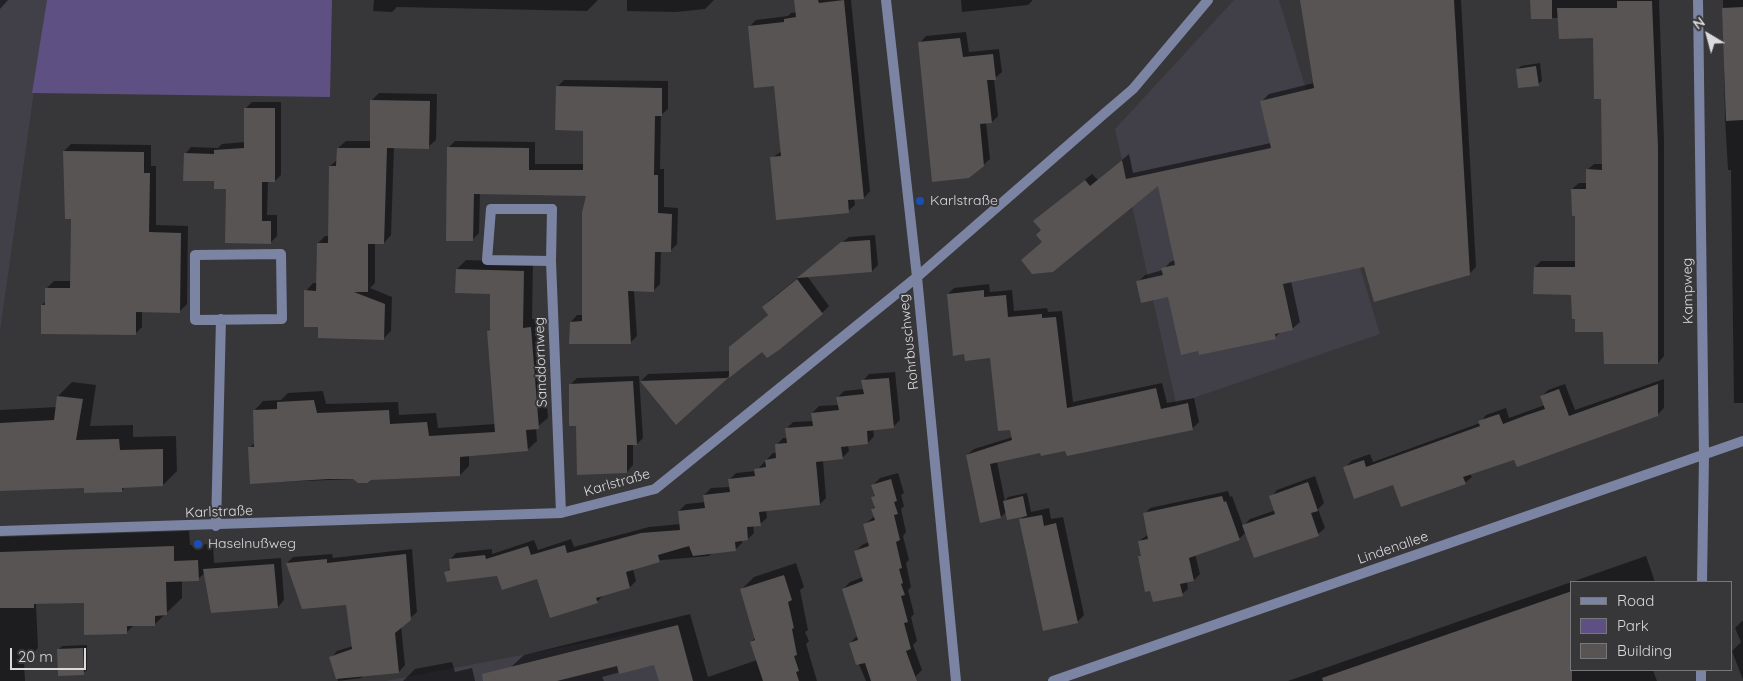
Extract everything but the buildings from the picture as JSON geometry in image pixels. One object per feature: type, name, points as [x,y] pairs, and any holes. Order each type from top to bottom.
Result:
[{"type":"street","name":"Rohrbuschweg","points":[[886,0],[917,277],[956,681]]},
{"type":"street","name":"Karlstraße","points":[[0,532],[561,513],[655,490],[917,277],[1133,89],[1208,0]]},
{"type":"street","name":"Kampweg","points":[[1698,0],[1704,456],[1702,581]]},
{"type":"street","name":"Sanddornweg","points":[[551,261],[487,260],[491,209],[552,209],[551,261],[561,513]]},
{"type":"street","points":[[281,254],[282,319],[221,319],[195,320],[195,255],[281,254]]},
{"type":"street","points":[[216,526],[221,319]]},
{"type":"street","name":"Lindenallee","points":[[1053,681],[1743,441]]},
{"type":"shaded area","points":[[0,0],[47,0],[0,331]]},
{"type":"shaded area","points":[[1234,0],[1279,0],[1380,334],[1176,404],[1115,129]]},
{"type":"shaded area","points":[[678,625],[694,681],[386,681]]},
{"type":"green space","points":[[47,0],[332,0],[330,97],[32,93]]},
{"type":"place","name":"Karlstraße","points":[[920,201]]},
{"type":"place","name":"Haselnußweg","points":[[198,544]]}]
